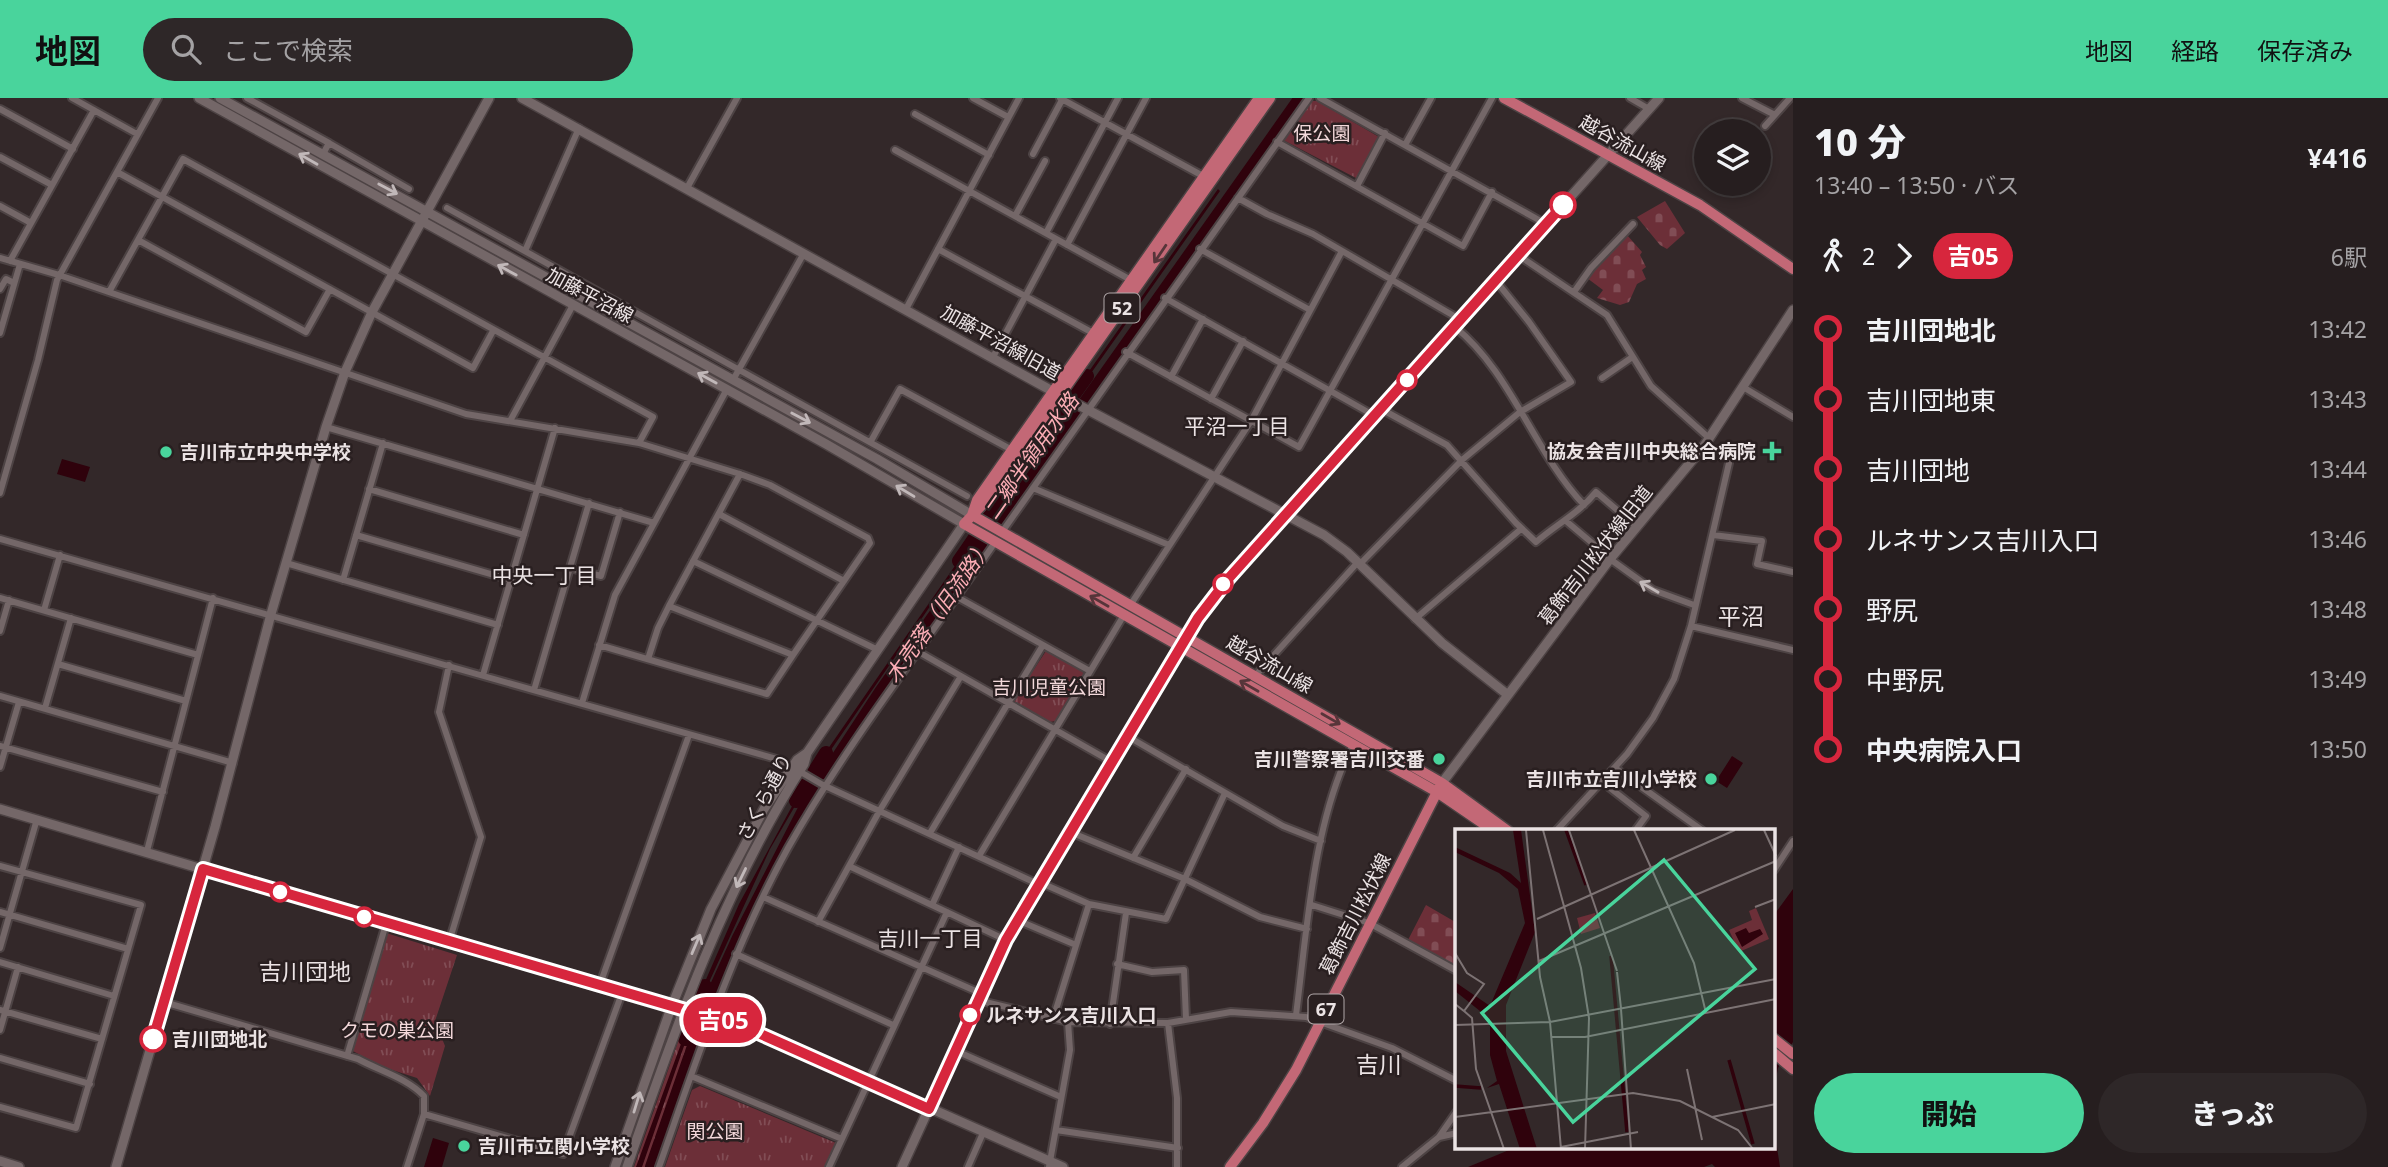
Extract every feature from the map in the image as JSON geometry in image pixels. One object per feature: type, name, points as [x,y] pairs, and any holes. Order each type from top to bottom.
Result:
[{"type":"main road","name":"52","points":[[976,518],[976,500],[1012,450],[1060,395],[1093,332],[1259,98]]},
{"type":"main road","name":"52","points":[[964,524],[976,518],[1270,98]]},
{"type":"main road","name":"越谷流山線","points":[[1504,98],[1700,205],[1793,269]]},
{"type":"main road","name":"越谷流山線","points":[[976,518],[1124,615],[1352,746],[1439,787],[1491,829]]},
{"type":"main road","name":"越谷流山線","points":[[964,524],[999,535],[1131,604],[1255,676],[1505,829]]},
{"type":"main road","name":"葛飾吉川松伏線","points":[[1230,1167],[1281,1096],[1439,787]]},
{"type":"main road","points":[[1776,1041],[1793,1054]]},
{"type":"main road","points":[[1776,1055],[1793,1069]]},
{"type":"street","points":[[72,98],[137,134]]},
{"type":"street","points":[[0,493],[59,275],[158,98]]},
{"type":"street","name":"加藤平沼線","points":[[198,98],[421,221],[576,300],[730,385],[964,524]]},
{"type":"street","name":"加藤平沼線","points":[[220,98],[470,234],[576,300]]},
{"type":"street","points":[[247,98],[409,188]]},
{"type":"street","points":[[116,1167],[233,763],[271,614],[345,372],[391,274],[489,98]]},
{"type":"street","name":"加藤平沼線旧道","points":[[522,98],[1087,410],[1324,535],[1359,563],[1415,619],[1508,695]]},
{"type":"street","points":[[687,188],[737,98]]},
{"type":"street","points":[[973,98],[1008,117]]},
{"type":"street","points":[[906,309],[1019,98]]},
{"type":"street","points":[[1045,233],[1118,98]]},
{"type":"street","points":[[1067,245],[1146,98]]},
{"type":"street","points":[[659,1167],[710,1017],[736,954],[763,897],[824,785],[1126,352],[1309,98]]},
{"type":"street","points":[[1320,98],[1546,224]]},
{"type":"street","points":[[1405,145],[1431,98]]},
{"type":"street","points":[[1126,352],[1299,447],[1492,98]]},
{"type":"street","points":[[1630,98],[1649,109]]},
{"type":"street","points":[[902,1167],[1006,940],[1186,636],[1228,579],[1659,98]]},
{"type":"street","points":[[1742,98],[1775,116]]},
{"type":"street","points":[[1771,120],[1790,98]]},
{"type":"street","points":[[1033,154],[1061,99],[1203,176]]},
{"type":"street","points":[[0,109],[73,149]]},
{"type":"street","points":[[10,261],[94,110]]},
{"type":"street","points":[[915,114],[989,155]]},
{"type":"street","points":[[525,251],[579,128]]},
{"type":"street","points":[[1357,186],[1385,133]]},
{"type":"street","points":[[1276,142],[1463,246],[1492,192]]},
{"type":"street","points":[[323,154],[329,143]]},
{"type":"street","points":[[895,150],[1129,279]]},
{"type":"street","points":[[0,157],[52,186]]},
{"type":"street","points":[[109,292],[183,159],[544,360],[653,417],[639,443]]},
{"type":"street","points":[[1015,216],[1045,161]]},
{"type":"street","points":[[117,172],[473,368],[493,331]]},
{"type":"street","points":[[1238,198],[1393,279],[1458,323],[1502,382],[1541,450],[1584,506]]},
{"type":"street","points":[[0,206],[31,223]]},
{"type":"street","points":[[447,208],[967,496]]},
{"type":"street","points":[[470,234],[475,224]]},
{"type":"street","points":[[1574,292],[1591,268],[1633,224]]},
{"type":"street","points":[[993,357],[1056,239]]},
{"type":"street","points":[[138,240],[306,332],[330,289]]},
{"type":"street","points":[[938,248],[1093,332]]},
{"type":"street","points":[[1200,249],[1310,310]]},
{"type":"street","points":[[1131,604],[1251,421],[1342,251]]},
{"type":"street","points":[[582,703],[615,595],[804,253]]},
{"type":"street","points":[[1518,255],[1607,315],[1631,358],[1661,398],[1709,439]]},
{"type":"street","points":[[0,258],[59,275],[466,414],[639,443],[740,474],[770,485],[868,538],[870,543],[767,694],[599,645]]},
{"type":"street","points":[[0,333],[20,264]]},
{"type":"street","points":[[0,289],[6,279],[14,283]]},
{"type":"street","points":[[1255,676],[1359,563],[1462,460],[1520,412],[1571,382],[1496,281]]},
{"type":"street","points":[[510,421],[585,284]]},
{"type":"street","points":[[1165,298],[1332,390],[1447,445],[1521,529],[1536,542],[1566,521],[1596,492],[1637,527]]},
{"type":"street","name":"葛飾吉川松伏線旧道","points":[[1439,787],[1610,559],[1709,439],[1793,310]]},
{"type":"street","points":[[1171,377],[1203,319]]},
{"type":"street","points":[[1211,399],[1243,341]]},
{"type":"street","points":[[1602,379],[1631,358]]},
{"type":"street","name":"加藤平沼線","points":[[730,385],[830,433],[976,518]]},
{"type":"street","points":[[1743,387],[1793,418]]},
{"type":"street","points":[[872,441],[901,389],[1012,450]]},
{"type":"street","points":[[830,433],[837,422]]},
{"type":"street","points":[[326,427],[654,523]]},
{"type":"street","points":[[483,675],[555,428]]},
{"type":"street","points":[[343,580],[383,443]]},
{"type":"street","points":[[1558,829],[1615,768],[1645,730],[1664,699],[1682,659],[1729,463]]},
{"type":"street","points":[[648,659],[658,628],[740,474]]},
{"type":"street","points":[[1033,488],[1169,545]]},
{"type":"street","points":[[369,489],[524,534]]},
{"type":"street","points":[[534,690],[589,503]]},
{"type":"street","points":[[570,568],[601,576],[620,512]]},
{"type":"street","points":[[719,514],[844,581]]},
{"type":"street","points":[[1566,521],[1646,586],[1695,605]]},
{"type":"street","name":"さくら通り","points":[[627,1167],[729,902],[807,753],[964,524]]},
{"type":"street","points":[[1415,619],[1521,529]]},
{"type":"street","points":[[356,535],[511,580]]},
{"type":"street","points":[[1713,535],[1762,541],[1757,564],[1793,572]]},
{"type":"street","points":[[0,539],[777,759],[824,785],[959,848],[1089,904],[1126,913],[1166,919],[1225,793]]},
{"type":"street","points":[[44,610],[60,555]]},
{"type":"street","points":[[693,561],[876,649]]},
{"type":"street","points":[[286,563],[498,625]]},
{"type":"street","points":[[957,597],[1090,671]]},
{"type":"street","points":[[0,598],[198,655]]},
{"type":"street","points":[[147,851],[213,598]]},
{"type":"street","points":[[0,631],[9,600]]},
{"type":"street","points":[[669,606],[793,655]]},
{"type":"street","points":[[979,856],[1124,615]]},
{"type":"street","points":[[45,708],[71,618]]},
{"type":"street","points":[[1691,626],[1793,650]]},
{"type":"street","points":[[929,833],[1043,645]]},
{"type":"street","points":[[917,651],[1112,762]]},
{"type":"street","points":[[58,664],[186,701]]},
{"type":"street","points":[[449,665],[439,712],[481,837],[449,942]]},
{"type":"street","points":[[818,922],[880,810],[961,676]]},
{"type":"street","points":[[0,696],[233,763]]},
{"type":"street","points":[[0,767],[3,746],[19,702]]},
{"type":"street","points":[[599,986],[689,735]]},
{"type":"street","points":[[1127,736],[1298,834],[1321,841]]},
{"type":"street","points":[[3,746],[163,792]]},
{"type":"street","points":[[1296,1015],[1307,929],[1330,796],[1352,746]]},
{"type":"street","points":[[1615,768],[1694,829]]},
{"type":"street","points":[[1133,858],[1185,769]]},
{"type":"street","name":"さくら通り","points":[[615,1167],[671,1008],[737,856],[799,772]]},
{"type":"street","points":[[1601,781],[1646,816],[1636,829]]},
{"type":"street","points":[[0,809],[758,1032],[1050,1165],[1063,1167]]},
{"type":"street","points":[[0,948],[37,819]]},
{"type":"street","points":[[1070,832],[1185,879],[1260,917],[1307,929]]},
{"type":"street","points":[[1776,867],[1793,841]]},
{"type":"street","points":[[932,905],[959,848]]},
{"type":"street","points":[[0,866],[141,905],[76,1128],[0,1107]]},
{"type":"street","points":[[849,866],[1006,940]]},
{"type":"street","points":[[763,897],[979,996],[1053,1019],[1110,1024],[1168,1023],[1231,1013],[1296,1015],[1320,1020],[1392,1048],[1455,1080]]},
{"type":"street","points":[[1053,1019],[1089,904]]},
{"type":"street","points":[[1312,905],[1369,923],[1455,970]]},
{"type":"street","points":[[0,912],[128,949]]},
{"type":"street","points":[[829,1167],[919,967],[947,912]]},
{"type":"street","points":[[1110,1024],[1126,913]]},
{"type":"street","points":[[1017,920],[1076,945]]},
{"type":"street","points":[[347,1056],[386,924]]},
{"type":"street","points":[[736,954],[893,1024]]},
{"type":"street","points":[[0,962],[114,996]]},
{"type":"street","points":[[1117,964],[1152,972],[1184,970],[1186,1019]]},
{"type":"street","points":[[0,1030],[3,1010],[18,967]]},
{"type":"street","points":[[424,1114],[563,1154],[622,993]]},
{"type":"street","points":[[164,1002],[347,1056],[381,1073],[412,1083],[424,1096],[424,1114],[407,1167]]},
{"type":"street","points":[[3,1010],[102,1039]]},
{"type":"street","points":[[1050,1165],[1070,1049],[1068,1022]]},
{"type":"street","points":[[1168,1023],[1177,1098],[1177,1167]]},
{"type":"street","points":[[954,1050],[1061,1097]]},
{"type":"street","points":[[0,1058],[90,1084]]},
{"type":"street","points":[[691,1076],[842,1139]]},
{"type":"street","points":[[1402,1167],[1439,1138],[1455,1114]]},
{"type":"street","points":[[1056,1130],[1178,1148]]},
{"type":"street","points":[[968,1167],[983,1133]]},
{"type":"street","points":[[1439,1138],[1455,1134]]},
{"type":"street","points":[[0,1161],[19,1167]]},
{"type":"green space","name":"保公園","points":[[1311,101],[1317,101],[1379,137],[1356,178],[1285,141],[1284,137]]},
{"type":"green space","points":[[1665,201],[1685,233],[1667,249],[1660,245],[1637,217]]},
{"type":"green space","points":[[1627,235],[1642,252],[1640,255],[1646,267],[1642,270],[1646,279],[1637,284],[1629,302],[1620,305],[1597,298],[1603,290],[1587,278]]},
{"type":"green space","name":"吉川児童公園","points":[[1046,651],[1083,671],[1055,721],[1050,722],[1015,702]]},
{"type":"green space","points":[[1426,905],[1455,922],[1455,967],[1408,940]]},
{"type":"green space","name":"クモの巣公園","points":[[386,933],[457,955],[435,1021],[445,1046],[430,1096],[417,1078],[383,1067],[351,1050]]},
{"type":"green space","points":[[686,1019],[707,1024],[656,1167],[634,1167]]},
{"type":"green space","name":"関公園","points":[[700,1086],[836,1143],[825,1167],[665,1167],[692,1090]]},
{"type":"water","points":[[1218,189],[1220,191],[1077,393],[1075,391]]},
{"type":"water","points":[[1062,409],[1065,411],[996,509],[995,506]]},
{"type":"water","points":[[62,459],[90,467],[85,482],[57,474]]},
{"type":"water","points":[[968,547],[971,547],[817,770],[814,769]]},
{"type":"water","points":[[1732,756],[1743,763],[1727,788],[1716,781]]},
{"type":"water","points":[[803,786],[806,787],[770,849],[700,1002],[697,1000],[739,904]]},
{"type":"water","points":[[1793,889],[1793,1042],[1778,1068],[1776,1078],[1776,912]]},
{"type":"water","points":[[689,1022],[692,1023],[642,1167],[636,1167]]},
{"type":"water","points":[[433,1138],[449,1143],[442,1167],[424,1167]]},
{"type":"water","points":[[1776,1141],[1780,1167],[1715,1167],[1712,1164],[1704,1167],[1468,1167],[1509,1150],[1776,1150]]},
{"type":"waterway","name":"木売落（旧流路）","points":[[652,1167],[708,1006],[739,938],[806,807],[881,692],[1301,98]]},
{"type":"waterway","name":"二郷半領用水路","points":[[1052,425],[1087,376]]},
{"type":"waterway","name":"二郷半領用水路","points":[[959,561],[1005,494]]},
{"type":"waterway","name":"二郷半領用水路","points":[[796,801],[826,753]]},
{"type":"waterway","name":"二郷半領用水路","points":[[685,1039],[705,986]]},
{"type":"bus line","name":"吉05","points":[[153,1039],[203,869],[657,1004],[747,1028],[929,1109],[1006,940],[1198,618],[1228,579],[1563,205]]},
{"type":"place","name":"協友会吉川中央総合病院","points":[[1772,451]]},
{"type":"place","name":"吉川市立中央中学校","points":[[166,452]]},
{"type":"place","name":"吉川警察署吉川交番","points":[[1439,759]]},
{"type":"place","name":"吉川市立吉川小学校","points":[[1711,779]]},
{"type":"place","name":"ルネサンス吉川入口","points":[[970,1015]]},
{"type":"place","name":"吉川団地北","points":[[153,1039]]},
{"type":"place","name":"吉川市立関小学校","points":[[464,1146]]},
{"type":"district","name":"平沼一丁目","points":[[1237,426]]},
{"type":"district","name":"中央一丁目","points":[[544,575]]},
{"type":"district","name":"平沼","points":[[1741,616]]},
{"type":"district","name":"吉川一丁目","points":[[930,938]]},
{"type":"district","name":"吉川団地","points":[[305,971]]},
{"type":"district","name":"吉川","points":[[1379,1064]]}]
